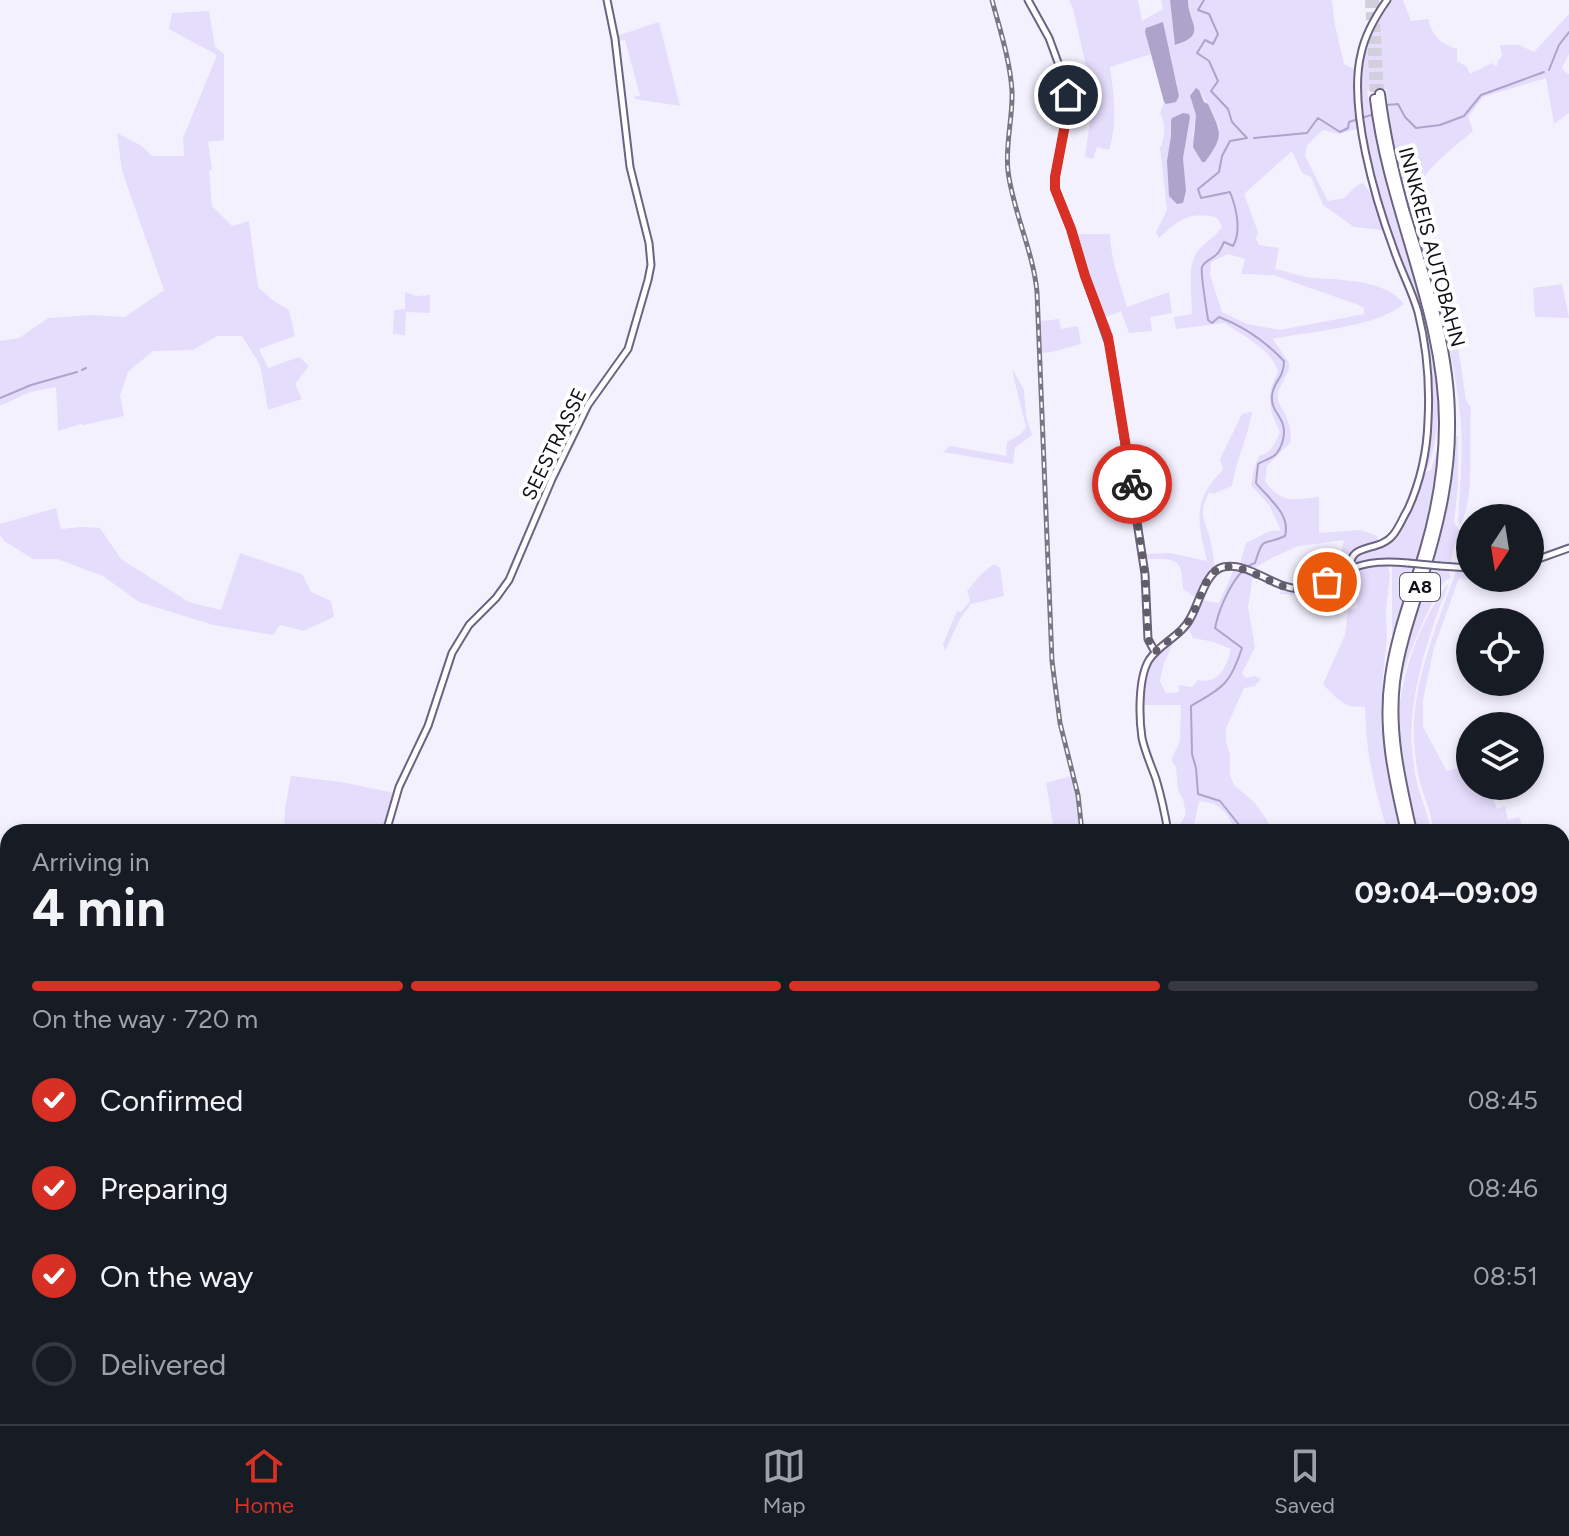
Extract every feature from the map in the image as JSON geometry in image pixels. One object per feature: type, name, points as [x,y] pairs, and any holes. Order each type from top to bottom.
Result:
[{"type":"highway","name":"INNKREIS AUTOBAHN","points":[[1404,824],[1390,760],[1388,689],[1397,642],[1436,505],[1444,451],[1444,410],[1434,330],[1388,175],[1377,94],[1395,177],[1439,327],[1450,408],[1444,497],[1403,644],[1394,691],[1396,757],[1410,824]]},
{"type":"street","name":"SEESTRASSE","points":[[388,824],[399,787],[428,726],[452,653],[469,625],[509,580],[588,405],[628,349],[648,280],[651,265],[649,243],[630,167],[615,39],[607,0]]},
{"type":"street","points":[[1028,0],[1049,38],[1067,87],[1068,109],[1055,189],[1107,333],[1145,574],[1148,639],[1155,652]]},
{"type":"street","points":[[1351,569],[1353,554],[1379,546],[1392,536],[1419,484],[1424,464],[1429,402],[1428,365],[1417,310],[1372,182],[1360,112],[1357,80],[1361,55],[1367,34],[1387,0]]},
{"type":"street","points":[[1544,557],[1569,548]]},
{"type":"street","points":[[1166,824],[1141,730],[1143,676],[1155,652],[1188,623],[1213,573],[1223,567],[1236,568],[1282,586],[1302,589],[1377,562],[1456,567]]},
{"type":"shaded area","points":[[1069,0],[1138,0],[1142,21],[1163,9],[1161,0],[1170,0],[1176,45],[1193,36],[1188,0],[1332,0],[1344,64],[1356,70],[1355,93],[1361,134],[1356,129],[1339,134],[1323,130],[1307,145],[1305,156],[1328,201],[1344,198],[1363,183],[1377,202],[1385,228],[1354,227],[1323,205],[1311,177],[1302,173],[1292,151],[1244,194],[1258,232],[1256,239],[1259,245],[1279,248],[1275,269],[1306,277],[1372,285],[1395,295],[1404,304],[1359,324],[1273,339],[1289,363],[1278,392],[1278,401],[1290,428],[1291,442],[1267,466],[1265,481],[1277,494],[1289,499],[1319,497],[1319,533],[1361,530],[1377,536],[1378,543],[1355,549],[1346,559],[1340,556],[1344,540],[1298,546],[1251,570],[1239,567],[1246,543],[1270,531],[1281,530],[1269,505],[1251,485],[1259,456],[1272,447],[1280,432],[1270,402],[1278,372],[1263,350],[1224,323],[1176,329],[1174,317],[1192,314],[1191,280],[1195,256],[1222,226],[1216,217],[1197,216],[1178,222],[1159,238],[1156,232],[1167,210],[1160,148],[1164,126],[1160,113],[1164,102],[1166,104],[1179,96],[1163,23],[1145,32],[1151,54],[1110,67],[1114,109],[1112,140],[1109,150],[1097,147],[1093,159],[1085,157],[1092,106],[1091,88]],"holes":[[[1196,89],[1207,102],[1220,129],[1193,136],[1196,115],[1190,97]],[[1228,254],[1245,259],[1241,274],[1273,275],[1356,304],[1364,308],[1364,314],[1280,330],[1247,324],[1222,312],[1210,275],[1211,262]]]},
{"type":"shaded area","points":[[1170,0],[1188,0],[1194,27],[1191,37],[1175,45]]},
{"type":"shaded area","points":[[1390,0],[1403,0],[1411,21],[1428,19],[1438,38],[1457,49],[1457,61],[1467,67],[1470,74],[1492,63],[1496,66],[1502,56],[1500,45],[1519,45],[1534,52],[1569,14],[1569,54],[1562,68],[1569,74],[1569,113],[1554,124],[1546,78],[1483,97],[1468,117],[1473,131],[1437,162],[1417,191],[1416,201],[1455,326],[1466,400],[1471,408],[1467,504],[1459,504],[1461,423],[1446,332],[1397,169],[1389,126],[1387,89],[1367,91],[1385,180],[1419,294],[1435,364],[1438,399],[1436,434],[1428,468],[1425,467],[1431,409],[1428,349],[1414,295],[1377,188],[1360,102],[1360,66],[1372,28]]},
{"type":"shaded area","points":[[209,11],[215,47],[224,54],[224,140],[208,142],[212,206],[232,226],[249,221],[258,287],[289,310],[295,336],[259,349],[268,368],[299,357],[309,366],[295,384],[302,399],[268,410],[260,365],[242,336],[217,336],[193,350],[153,351],[128,372],[120,396],[124,416],[58,431],[56,387],[30,392],[0,406],[0,341],[19,338],[48,318],[91,315],[125,317],[164,290],[122,171],[117,133],[142,146],[152,156],[184,156],[183,138],[217,55],[169,29],[172,13]]},
{"type":"shaded area","points":[[659,22],[680,106],[635,99],[635,96],[640,96],[625,40],[618,41],[617,36]]},
{"type":"shaded area","points":[[1163,22],[1179,96],[1176,102],[1166,104],[1145,32],[1146,28]]},
{"type":"shaded area","points":[[1196,88],[1208,104],[1219,134],[1216,146],[1205,162],[1193,147],[1196,115],[1190,96]]},
{"type":"shaded area","points":[[1183,113],[1190,117],[1183,158],[1186,191],[1183,203],[1177,204],[1169,196],[1167,161],[1172,118]]},
{"type":"shaded area","points":[[1075,234],[1110,234],[1114,262],[1127,307],[1169,292],[1172,313],[1150,317],[1152,331],[1129,333],[1121,311],[1103,318]]},
{"type":"shaded area","points":[[1562,284],[1569,318],[1535,317],[1533,288]]},
{"type":"shaded area","points":[[405,292],[416,296],[430,295],[430,313],[406,312],[405,335],[393,334],[394,310],[405,309]]},
{"type":"shaded area","points":[[1059,319],[1061,329],[1078,326],[1081,344],[1042,353],[1041,321]]},
{"type":"shaded area","points":[[1013,370],[1024,390],[1026,416],[1032,435],[1015,448],[1013,464],[943,452],[950,446],[1006,456],[1007,442],[1026,427]]},
{"type":"shaded area","points":[[1252,412],[1232,486],[1213,494],[1209,492],[1204,504],[1203,516],[1215,567],[1209,572],[1197,599],[1183,589],[1181,570],[1175,562],[1145,559],[1145,554],[1170,553],[1207,561],[1201,535],[1202,502],[1223,470],[1220,459],[1242,414]]},
{"type":"shaded area","points":[[1458,436],[1456,542],[1451,564],[1432,561],[1448,497]]},
{"type":"shaded area","points":[[1436,453],[1434,486],[1418,560],[1386,559],[1355,564],[1353,561],[1361,550],[1381,547],[1397,534],[1409,515],[1424,473],[1431,470]]},
{"type":"shaded area","points":[[56,508],[61,529],[100,528],[121,559],[189,602],[221,610],[240,553],[302,574],[311,592],[331,601],[334,617],[303,631],[280,625],[273,635],[213,625],[139,602],[103,576],[57,559],[33,559],[4,541],[0,535],[0,524]]},
{"type":"shaded area","points":[[994,564],[1000,568],[1004,596],[971,604],[945,651],[943,644],[957,611],[961,612],[970,601],[967,591]]},
{"type":"shaded area","points":[[1388,565],[1390,575],[1381,723],[1387,771],[1399,824],[1386,824],[1383,816],[1369,756],[1365,707],[1343,703],[1323,684],[1345,635],[1348,610],[1358,608],[1354,592],[1351,587],[1307,594],[1280,594],[1281,591],[1311,591],[1354,570]]},
{"type":"shaded area","points":[[1392,566],[1414,567],[1392,636]]},
{"type":"shaded area","points":[[1234,569],[1253,576],[1248,607],[1255,647],[1242,673],[1246,678],[1255,676],[1261,679],[1255,686],[1244,688],[1226,728],[1226,741],[1234,785],[1254,802],[1269,824],[1232,824],[1219,807],[1199,801],[1194,824],[1180,824],[1186,814],[1178,791],[1176,767],[1171,760],[1180,741],[1181,705],[1143,705],[1144,683],[1149,667],[1175,639],[1160,681],[1166,693],[1179,692],[1179,685],[1192,687],[1198,680],[1211,680],[1221,673],[1231,649],[1193,638],[1188,627],[1201,600],[1219,603]]},
{"type":"shaded area","points":[[1429,569],[1449,571],[1451,578],[1441,586],[1429,610],[1413,645],[1401,683],[1407,642]]},
{"type":"shaded area","points":[[1456,571],[1456,586],[1434,648],[1423,700],[1423,727],[1447,771],[1456,769],[1456,800],[1493,800],[1497,809],[1505,806],[1508,820],[1519,817],[1522,824],[1432,824],[1416,764],[1414,740],[1421,676]]},
{"type":"shaded area","points":[[1447,585],[1416,688],[1412,748],[1429,824],[1414,824],[1399,747],[1400,705],[1409,662]]},
{"type":"shaded area","points":[[291,776],[394,793],[385,824],[284,824]]},
{"type":"shaded area","points":[[1071,776],[1079,824],[1053,824],[1046,783]]},
{"type":"waterway","points":[[1204,0],[1198,10],[1209,14],[1218,34],[1213,44],[1205,40],[1197,53],[1209,61],[1218,81],[1211,91],[1228,109],[1232,122],[1247,138],[1230,141],[1222,156],[1219,172],[1198,189],[1201,198],[1230,192],[1237,219],[1233,246],[1224,242],[1218,253],[1202,267],[1208,320],[1212,323],[1219,317],[1237,325],[1262,341],[1284,361],[1272,396],[1283,425],[1283,441],[1275,455],[1258,464],[1256,483],[1282,514],[1285,536],[1262,545],[1255,563],[1241,573],[1229,590],[1215,628],[1242,648],[1224,684],[1191,706],[1192,754],[1198,794],[1220,801],[1238,824]]},
{"type":"waterway","points":[[1549,70],[1559,45],[1569,32]]},
{"type":"waterway","points":[[1387,105],[1398,104],[1416,128],[1440,125],[1464,116],[1481,95],[1544,72]]},
{"type":"waterway","points":[[1254,138],[1307,133],[1318,118],[1340,132],[1348,128],[1349,122],[1371,115]]},
{"type":"waterway","points":[[82,370],[86,368]]},
{"type":"waterway","points":[[0,398],[77,372]]},
{"type":"tunnel","points":[[1369,0],[1374,94]]},
{"type":"tunnel","points":[[1375,0],[1380,94]]},
{"type":"railway","points":[[992,0],[1007,56],[1012,91],[1008,171],[1037,292],[1052,661],[1060,723],[1078,795],[1081,824]]},
{"type":"way so far","points":[[1132,484],[1145,574],[1148,639],[1155,652],[1188,623],[1210,576],[1219,568],[1245,570],[1275,584],[1295,589],[1307,589],[1327,582]]},
{"type":"route","points":[[1068,95],[1055,189],[1108,337],[1132,484]]}]
